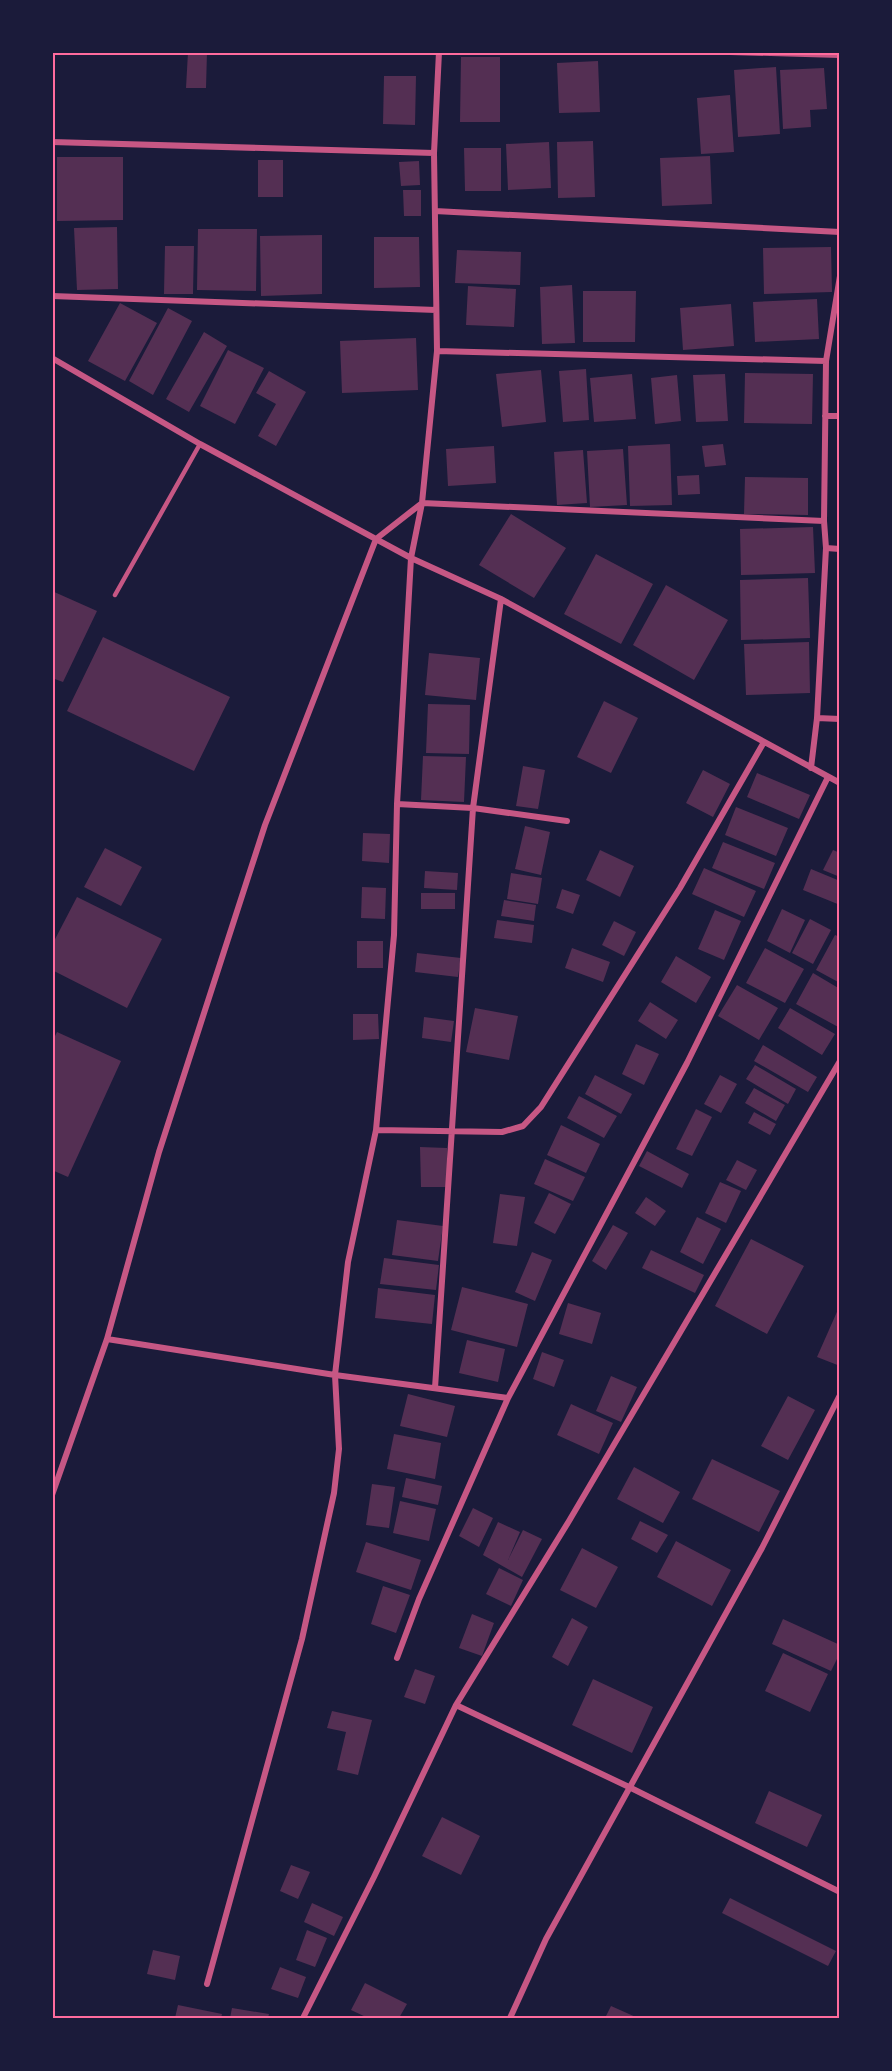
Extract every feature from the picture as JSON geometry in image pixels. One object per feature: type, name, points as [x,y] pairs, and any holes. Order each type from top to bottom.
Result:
[{"type":"street","points":[[207,1984],[302,1639],[334,1493],[339,1449],[335,1375],[348,1262],[376,1130],[394,935],[397,804],[411,558],[422,503],[436,351],[434,153],[439,52]]},
{"type":"street","points":[[730,52],[840,55]]},
{"type":"street","points":[[52,142],[434,153]]},
{"type":"street","points":[[435,211],[840,232]]},
{"type":"street","points":[[810,768],[817,718],[826,548],[824,521],[826,361],[840,276]]},
{"type":"street","points":[[52,296],[436,310]]},
{"type":"street","points":[[436,351],[826,361]]},
{"type":"street","points":[[52,358],[200,444],[375,539],[501,599],[840,783]]},
{"type":"street","points":[[825,416],[840,416]]},
{"type":"street","points":[[52,1495],[107,1339],[159,1152],[265,825],[375,539],[422,503],[824,521]]},
{"type":"street","points":[[826,548],[840,549]]},
{"type":"street","points":[[435,1388],[473,808],[501,599]]},
{"type":"street","points":[[817,718],[840,719]]},
{"type":"street","points":[[376,1130],[502,1132],[523,1126],[541,1107],[680,888],[764,742]]},
{"type":"street","points":[[397,1658],[419,1599],[507,1398],[687,1063],[828,777]]},
{"type":"street","points":[[397,804],[473,808],[567,821]]},
{"type":"street","points":[[303,2019],[456,1705],[569,1521],[840,1061]]},
{"type":"street","points":[[107,1339],[335,1375],[507,1398]]},
{"type":"street","points":[[510,2019],[546,1939],[762,1548],[840,1395]]},
{"type":"street","points":[[456,1705],[840,1892]]},
{"type":"lane","points":[[115,596],[200,444]]},
{"type":"building","points":[[188,52],[207,52],[206,88],[186,88]]},
{"type":"building","points":[[461,57],[500,57],[500,122],[460,122]]},
{"type":"building","points":[[598,61],[600,112],[559,113],[557,63]]},
{"type":"building","points":[[776,67],[780,134],[738,137],[734,70]]},
{"type":"building","points":[[824,68],[827,109],[810,110],[811,127],[783,129],[780,70]]},
{"type":"building","points":[[384,76],[416,76],[415,125],[383,124]]},
{"type":"building","points":[[730,95],[734,152],[701,154],[697,98]]},
{"type":"building","points":[[593,141],[595,197],[558,198],[557,142]]},
{"type":"building","points":[[549,142],[551,188],[508,190],[506,144]]},
{"type":"building","points":[[464,148],[501,148],[501,191],[465,191]]},
{"type":"building","points":[[710,156],[712,204],[662,206],[660,158]]},
{"type":"building","points":[[57,157],[123,157],[123,220],[57,221]]},
{"type":"building","points":[[258,160],[283,160],[283,197],[258,197]]},
{"type":"building","points":[[419,161],[420,185],[401,186],[399,162]]},
{"type":"building","points":[[403,190],[421,190],[421,216],[404,216]]},
{"type":"building","points":[[117,227],[118,289],[77,290],[74,228]]},
{"type":"building","points":[[198,229],[257,229],[256,291],[197,290]]},
{"type":"building","points":[[322,235],[322,294],[261,296],[260,236]]},
{"type":"building","points":[[374,237],[419,237],[420,287],[374,288]]},
{"type":"building","points":[[165,246],[194,246],[193,294],[164,294]]},
{"type":"building","points":[[831,247],[832,292],[764,294],[763,248]]},
{"type":"building","points":[[457,250],[521,252],[520,285],[455,283]]},
{"type":"building","points":[[572,285],[575,343],[542,344],[540,287]]},
{"type":"building","points":[[468,286],[516,289],[514,327],[466,325]]},
{"type":"building","points":[[583,291],[636,291],[635,342],[583,342]]},
{"type":"building","points":[[817,299],[819,339],[755,342],[753,302]]},
{"type":"building","points":[[120,303],[157,323],[125,381],[88,361]]},
{"type":"building","points":[[731,304],[734,346],[683,350],[680,308]]},
{"type":"building","points":[[168,308],[192,321],[153,395],[129,381]]},
{"type":"building","points":[[204,332],[227,346],[189,412],[166,399]]},
{"type":"building","points":[[416,338],[418,390],[342,393],[340,341]]},
{"type":"building","points":[[228,350],[264,368],[235,424],[200,406]]},
{"type":"building","points":[[586,369],[589,420],[563,422],[559,371]]},
{"type":"building","points":[[541,370],[546,422],[502,427],[496,374]]},
{"type":"building","points":[[269,371],[306,392],[276,446],[258,436],[276,404],[256,393]]},
{"type":"building","points":[[745,373],[813,374],[812,424],[744,423]]},
{"type":"building","points":[[632,374],[636,419],[594,422],[590,378]]},
{"type":"building","points":[[725,374],[728,421],[696,422],[693,375]]},
{"type":"building","points":[[677,375],[681,421],[655,424],[651,378]]},
{"type":"building","points":[[670,444],[672,505],[630,506],[628,446]]},
{"type":"building","points":[[723,444],[726,465],[705,467],[702,446]]},
{"type":"building","points":[[494,446],[496,483],[448,486],[446,449]]},
{"type":"building","points":[[623,449],[627,505],[590,507],[587,451]]},
{"type":"building","points":[[583,450],[587,503],[557,505],[554,452]]},
{"type":"building","points":[[699,475],[700,494],[678,495],[677,476]]},
{"type":"building","points":[[745,477],[808,478],[808,515],[744,514]]},
{"type":"building","points":[[511,514],[566,548],[534,598],[479,565]]},
{"type":"building","points":[[813,527],[815,573],[741,575],[740,529]]},
{"type":"building","points":[[596,554],[653,584],[621,644],[564,614]]},
{"type":"building","points":[[808,578],[810,638],[741,640],[740,580]]},
{"type":"building","points":[[666,585],[728,620],[694,680],[633,645]]},
{"type":"building","points":[[52,591],[97,611],[63,682],[52,678]]},
{"type":"building","points":[[103,637],[230,697],[194,771],[67,711]]},
{"type":"building","points":[[809,642],[810,693],[746,695],[744,644]]},
{"type":"building","points":[[429,653],[480,658],[476,700],[425,695]]},
{"type":"building","points":[[604,701],[638,718],[611,773],[577,757]]},
{"type":"building","points":[[428,704],[470,705],[469,754],[426,753]]},
{"type":"building","points":[[423,756],[466,757],[464,802],[421,800]]},
{"type":"building","points":[[523,766],[545,770],[538,809],[516,806]]},
{"type":"building","points":[[703,770],[730,784],[713,817],[686,803]]},
{"type":"building","points":[[757,773],[810,795],[799,819],[747,797]]},
{"type":"building","points":[[736,807],[788,828],[776,856],[725,835]]},
{"type":"building","points":[[525,826],[550,832],[541,875],[515,869]]},
{"type":"building","points":[[363,833],[390,834],[389,863],[362,861]]},
{"type":"building","points":[[723,842],[775,863],[764,889],[712,868]]},
{"type":"building","points":[[105,848],[142,867],[121,906],[84,887]]},
{"type":"building","points":[[600,850],[634,866],[620,897],[586,880]]},
{"type":"building","points":[[833,850],[840,853],[840,877],[823,870]]},
{"type":"building","points":[[704,868],[756,891],[744,917],[692,894]]},
{"type":"building","points":[[811,869],[840,881],[840,905],[803,890]]},
{"type":"building","points":[[425,871],[458,873],[457,890],[424,888]]},
{"type":"building","points":[[511,873],[542,878],[538,904],[507,899]]},
{"type":"building","points":[[362,887],[386,888],[385,919],[361,918]]},
{"type":"building","points":[[562,889],[580,895],[573,914],[556,908]]},
{"type":"building","points":[[421,893],[455,893],[455,909],[421,909]]},
{"type":"building","points":[[77,897],[162,939],[127,1008],[52,970],[52,945]]},
{"type":"building","points":[[504,900],[536,905],[534,921],[501,916]]},
{"type":"building","points":[[782,909],[805,920],[790,953],[767,941]]},
{"type":"building","points":[[715,910],[741,921],[724,960],[698,949]]},
{"type":"building","points":[[810,919],[831,930],[813,964],[792,953]]},
{"type":"building","points":[[497,920],[534,925],[532,943],[494,938]]},
{"type":"building","points":[[614,921],[636,932],[624,956],[602,945]]},
{"type":"building","points":[[835,935],[840,937],[840,983],[816,970]]},
{"type":"building","points":[[357,941],[383,941],[383,968],[357,968]]},
{"type":"building","points":[[572,948],[610,962],[603,982],[565,968]]},
{"type":"building","points":[[765,948],[804,969],[785,1003],[746,983]]},
{"type":"building","points":[[417,953],[461,958],[458,977],[415,972]]},
{"type":"building","points":[[676,956],[711,977],[696,1003],[661,982]]},
{"type":"building","points":[[813,973],[840,989],[840,1028],[796,1004]]},
{"type":"building","points":[[737,985],[778,1008],[759,1040],[718,1016]]},
{"type":"building","points":[[650,1002],[678,1020],[666,1039],[638,1021]]},
{"type":"building","points":[[475,1008],[518,1016],[509,1060],[466,1052]]},
{"type":"building","points":[[790,1008],[835,1034],[822,1055],[778,1028]]},
{"type":"building","points":[[353,1014],[378,1014],[379,1039],[353,1040]]},
{"type":"building","points":[[424,1017],[454,1021],[451,1042],[422,1038]]},
{"type":"building","points":[[57,1032],[121,1061],[68,1177],[52,1170],[52,1042]]},
{"type":"building","points":[[636,1044],[659,1054],[644,1085],[622,1074]]},
{"type":"building","points":[[763,1045],[817,1077],[808,1092],[754,1061]]},
{"type":"building","points":[[755,1065],[796,1089],[788,1104],[746,1079]]},
{"type":"building","points":[[595,1075],[632,1094],[621,1114],[585,1094]]},
{"type":"building","points":[[720,1075],[737,1084],[721,1113],[704,1104]]},
{"type":"building","points":[[754,1088],[785,1105],[776,1121],[745,1103]]},
{"type":"building","points":[[579,1096],[617,1116],[604,1138],[567,1118]]},
{"type":"building","points":[[696,1109],[712,1117],[692,1156],[676,1149]]},
{"type":"building","points":[[754,1112],[776,1124],[770,1135],[748,1123]]},
{"type":"building","points":[[561,1125],[600,1144],[586,1173],[547,1155]]},
{"type":"building","points":[[420,1147],[447,1148],[447,1187],[421,1187]]},
{"type":"building","points":[[647,1151],[689,1174],[682,1188],[639,1166]]},
{"type":"building","points":[[545,1159],[585,1177],[573,1201],[534,1184]]},
{"type":"building","points":[[737,1160],[757,1170],[746,1190],[726,1180]]},
{"type":"building","points":[[720,1182],[741,1191],[726,1223],[705,1213]]},
{"type":"building","points":[[549,1193],[571,1204],[555,1234],[534,1223]]},
{"type":"building","points":[[500,1194],[525,1197],[517,1246],[493,1243]]},
{"type":"building","points":[[646,1197],[666,1211],[655,1226],[635,1213]]},
{"type":"building","points":[[697,1217],[721,1229],[703,1264],[680,1252]]},
{"type":"building","points":[[397,1220],[443,1226],[438,1261],[392,1255]]},
{"type":"building","points":[[613,1225],[628,1233],[606,1270],[592,1261]]},
{"type":"building","points":[[751,1239],[804,1266],[767,1334],[715,1306]]},
{"type":"building","points":[[651,1250],[704,1275],[695,1293],[642,1268]]},
{"type":"building","points":[[532,1252],[552,1260],[535,1301],[515,1292]]},
{"type":"building","points":[[384,1258],[439,1265],[436,1290],[380,1284]]},
{"type":"building","points":[[462,1287],[528,1304],[517,1347],[451,1330]]},
{"type":"building","points":[[378,1288],[435,1295],[432,1324],[375,1318]]},
{"type":"building","points":[[568,1303],[601,1313],[592,1344],[559,1334]]},
{"type":"building","points":[[840,1305],[840,1366],[817,1357]]},
{"type":"building","points":[[467,1340],[505,1349],[498,1382],[459,1373]]},
{"type":"building","points":[[542,1352],[564,1360],[554,1387],[533,1379]]},
{"type":"building","points":[[611,1376],[637,1387],[621,1422],[596,1411]]},
{"type":"building","points":[[408,1394],[455,1406],[447,1437],[400,1426]]},
{"type":"building","points":[[788,1396],[815,1410],[788,1460],[761,1446]]},
{"type":"building","points":[[571,1404],[613,1423],[599,1454],[557,1435]]},
{"type":"building","points":[[394,1434],[441,1443],[435,1479],[387,1469]]},
{"type":"building","points":[[712,1459],[780,1491],[759,1532],[692,1499]]},
{"type":"building","points":[[634,1467],[680,1492],[663,1523],[617,1499]]},
{"type":"building","points":[[406,1478],[442,1486],[438,1505],[402,1497]]},
{"type":"building","points":[[372,1484],[395,1487],[389,1528],[366,1525]]},
{"type":"building","points":[[400,1501],[436,1509],[429,1541],[393,1533]]},
{"type":"building","points":[[473,1508],[493,1518],[479,1547],[459,1536]]},
{"type":"building","points":[[640,1521],[668,1535],[657,1553],[631,1539]]},
{"type":"building","points":[[498,1522],[520,1532],[508,1560],[523,1530],[542,1539],[522,1577],[483,1555]]},
{"type":"building","points":[[676,1541],[731,1570],[712,1606],[657,1577]]},
{"type":"building","points":[[366,1542],[421,1560],[411,1590],[356,1572]]},
{"type":"building","points":[[582,1548],[618,1567],[596,1608],[560,1590]]},
{"type":"building","points":[[499,1568],[523,1580],[511,1606],[486,1594]]},
{"type":"building","points":[[383,1586],[410,1595],[396,1633],[371,1624]]},
{"type":"building","points":[[472,1614],[494,1623],[482,1656],[459,1648]]},
{"type":"building","points":[[572,1618],[588,1627],[568,1666],[552,1657]]},
{"type":"building","points":[[783,1619],[840,1645],[840,1653],[831,1671],[772,1644]]},
{"type":"building","points":[[783,1653],[828,1674],[810,1712],[765,1691]]},
{"type":"building","points":[[415,1669],[435,1676],[425,1704],[404,1697]]},
{"type":"building","points":[[593,1679],[653,1707],[632,1753],[572,1725]]},
{"type":"building","points":[[332,1711],[372,1720],[358,1775],[337,1770],[346,1732],[327,1728]]},
{"type":"building","points":[[769,1791],[822,1815],[807,1847],[755,1823]]},
{"type":"building","points":[[442,1817],[480,1836],[461,1875],[422,1856]]},
{"type":"building","points":[[291,1865],[310,1872],[298,1899],[280,1891]]},
{"type":"building","points":[[730,1898],[836,1951],[828,1966],[722,1913]]},
{"type":"building","points":[[312,1903],[343,1917],[334,1936],[304,1922]]},
{"type":"building","points":[[307,1930],[327,1938],[315,1967],[296,1960]]},
{"type":"building","points":[[153,1950],[180,1956],[175,1980],[147,1974]]},
{"type":"building","points":[[280,1967],[306,1977],[298,1998],[271,1989]]},
{"type":"building","points":[[365,1983],[407,2004],[399,2018],[368,2018],[351,2010]]},
{"type":"building","points":[[178,2005],[222,2014],[221,2018],[175,2018]]},
{"type":"building","points":[[611,2006],[638,2018],[605,2018]]},
{"type":"building","points":[[232,2008],[269,2014],[268,2018],[230,2018]]}]
